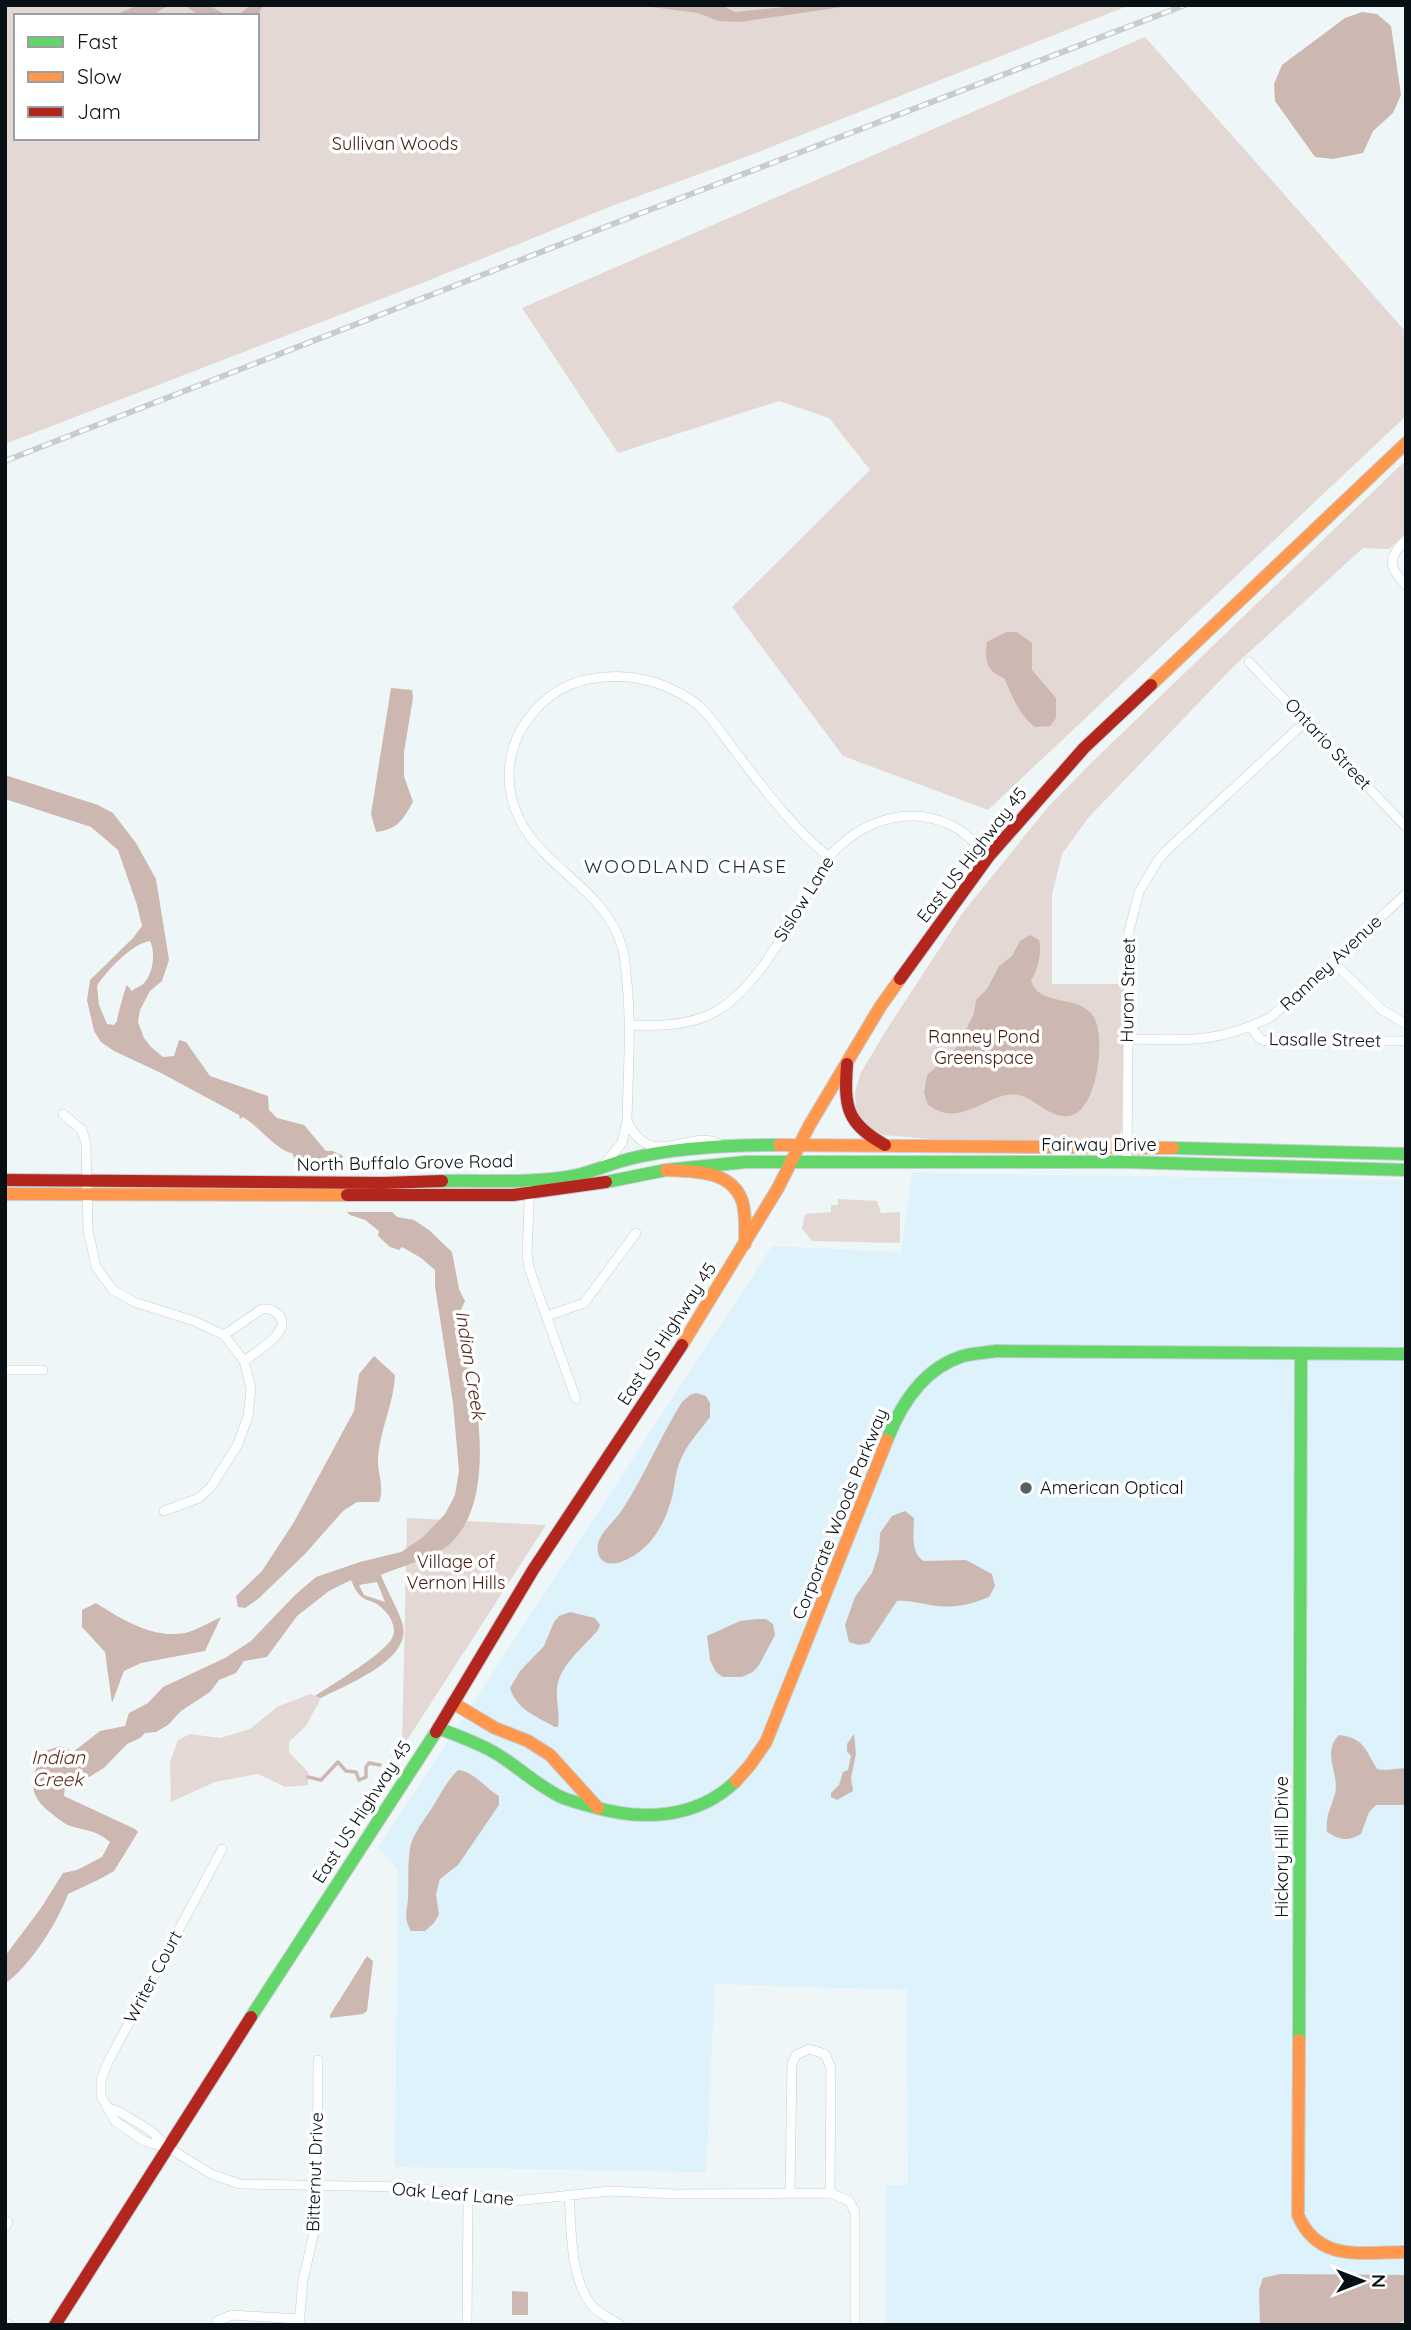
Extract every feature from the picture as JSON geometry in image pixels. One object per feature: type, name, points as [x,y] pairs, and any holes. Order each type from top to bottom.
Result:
[{"type":"main road","name":"East US Highway 45","points":[[55,2325],[438,1728],[533,1570],[686,1339],[745,1244],[880,1007],[989,856],[1084,748],[1406,443]]},
{"type":"main road","points":[[847,1062],[846,1092],[851,1120],[866,1136],[884,1145]]},
{"type":"main road","name":"Fairway Drive","points":[[801,1144],[1226,1148],[1406,1154]]},
{"type":"main road","name":"North Buffalo Grove Road","points":[[5,1180],[383,1183],[530,1179],[595,1171],[629,1158],[664,1152],[722,1146],[801,1144]]},
{"type":"main road","name":"North Buffalo Grove Road","points":[[5,1194],[528,1194],[666,1170],[746,1162],[792,1162]]},
{"type":"main road","name":"Fairway Drive","points":[[792,1162],[1127,1162],[1406,1170]]},
{"type":"main road","points":[[666,1170],[700,1171],[722,1178],[738,1191],[743,1209],[745,1244]]},
{"type":"main road","name":"Corporate Woods Parkway","points":[[438,1728],[494,1752],[558,1796],[622,1815],[647,1817],[679,1813],[714,1799],[733,1786],[766,1742],[893,1425],[909,1396],[933,1371],[962,1356],[996,1351],[1406,1354]]},
{"type":"main road","name":"Hickory Hill Drive","points":[[1301,1354],[1298,2215],[1311,2239],[1332,2250],[1406,2252]]},
{"type":"main road","points":[[453,1703],[495,1728],[528,1741],[550,1755],[599,1808]]},
{"type":"street","points":[[1406,540],[1392,557],[1395,572],[1406,585]]},
{"type":"street","name":"Ontario Street","points":[[1249,662],[1406,827]]},
{"type":"street","points":[[595,1171],[610,1160],[622,1143],[627,1121],[628,986],[622,947],[603,908],[532,842],[509,795],[509,765],[522,728],[532,713],[559,688],[585,678],[616,676],[670,687],[701,707],[782,813],[803,836],[829,857]]},
{"type":"street","name":"Huron Street","points":[[1127,1162],[1129,931],[1139,892],[1166,851],[1306,721]]},
{"type":"street","name":"Sislow Lane","points":[[629,1025],[676,1024],[705,1017],[734,1001],[755,977],[829,857],[839,845],[860,829],[881,821],[913,816],[932,818],[966,834],[989,856]]},
{"type":"street","name":"Ranney Avenue","points":[[1127,1039],[1199,1040],[1216,1038],[1251,1027],[1283,1008],[1406,894]]},
{"type":"street","name":"Lasalle Street","points":[[1333,962],[1382,1010],[1406,1024]]},
{"type":"street","name":"Lasalle Street","points":[[1251,1027],[1260,1039],[1266,1041],[1406,1041]]},
{"type":"street","points":[[63,1114],[82,1130],[86,1144],[88,1230],[96,1267],[113,1290],[134,1302],[194,1321],[224,1335],[244,1362],[251,1389],[248,1416],[238,1444],[211,1487],[199,1498],[164,1511]]},
{"type":"street","points":[[627,1121],[640,1140],[651,1146],[665,1147],[705,1141],[722,1146]]},
{"type":"street","points":[[530,1179],[527,1255],[576,1399]]},
{"type":"street","points":[[547,1316],[584,1303],[636,1233]]},
{"type":"street","points":[[224,1335],[262,1310],[276,1312],[282,1324],[277,1337],[244,1362]]},
{"type":"street","points":[[5,1370],[43,1370]]},
{"type":"street","name":"Writer Court","points":[[169,2148],[151,2131],[109,2108],[101,2096],[101,2080],[108,2062],[222,1849]]},
{"type":"street","points":[[790,2194],[792,2064],[796,2055],[808,2049],[825,2054],[831,2068],[830,2193],[849,2201],[855,2211],[855,2325]]},
{"type":"street","name":"Bitternut Drive","points":[[299,2322],[303,2280],[317,2220],[318,2060]]},
{"type":"street","name":"Oak Leaf Lane","points":[[169,2148],[211,2174],[240,2184],[406,2187],[515,2201],[610,2191],[830,2193]]},
{"type":"street","points":[[569,2196],[573,2250],[581,2286],[594,2308],[621,2325]]},
{"type":"street","points":[[467,2325],[468,2197]]},
{"type":"street","points":[[217,2325],[217,2320],[232,2315],[299,2322]]},
{"type":"shaded area","points":[[912,1173],[1406,1180],[1406,2325],[886,2325],[886,2185],[908,2185],[907,1990],[715,1984],[706,2172],[395,2167],[398,1870],[378,1848],[772,1246],[901,1252]]},
{"type":"green space","name":"Sullivan Woods","points":[[5,5],[1130,5],[743,158],[609,207],[420,284],[5,444]]},
{"type":"green space","points":[[1145,37],[1406,332],[1406,416],[988,810],[843,756],[732,607],[870,470],[829,418],[779,401],[618,453],[522,308]]},
{"type":"green space","name":"Ranney Pond Greenspace","points":[[1406,460],[1406,533],[1389,549],[1363,548],[1234,666],[1089,817],[1062,854],[1052,895],[1052,984],[1124,984],[1122,1129],[1119,1137],[1112,1142],[931,1139],[883,1135],[864,1124],[856,1110],[855,1093],[860,1074],[964,911],[1048,807]]},
{"type":"green space","points":[[838,1199],[877,1201],[881,1213],[900,1212],[900,1243],[812,1241],[802,1229],[805,1214],[831,1212],[831,1205],[838,1205]]},
{"type":"green space","name":"Village of Vernon Hills","points":[[407,1518],[546,1525],[402,1748]]},
{"type":"green space","points":[[310,1694],[321,1698],[306,1726],[289,1742],[289,1752],[308,1772],[308,1785],[285,1787],[258,1774],[215,1782],[171,1802],[170,1762],[178,1740],[190,1734],[220,1738],[250,1729],[277,1707]]},
{"type":"water","points":[[138,5],[170,5],[154,14],[117,14]]},
{"type":"water","points":[[185,5],[209,5],[224,14],[196,14]]},
{"type":"water","points":[[250,5],[263,5],[259,14],[240,14]]},
{"type":"water","points":[[636,5],[721,5],[735,12],[805,5],[856,5],[740,22],[718,21],[698,13]]},
{"type":"water","points":[[1362,12],[1377,14],[1391,26],[1401,95],[1393,113],[1373,131],[1363,153],[1333,159],[1315,157],[1275,101],[1274,84],[1282,65],[1345,18]]},
{"type":"water","points":[[1006,632],[1017,632],[1032,643],[1032,670],[1056,698],[1056,718],[1050,726],[1035,727],[1029,722],[1016,705],[1004,678],[990,669],[986,654],[987,642]]},
{"type":"water","points":[[391,688],[412,690],[404,752],[404,776],[413,802],[399,823],[390,829],[376,832],[371,814]]},
{"type":"water","name":"Indian Creek","points":[[5,775],[98,805],[113,813],[136,843],[156,879],[169,960],[162,981],[150,991],[140,1010],[138,1022],[151,1047],[163,1057],[174,1056],[179,1040],[186,1042],[210,1076],[268,1096],[269,1110],[277,1118],[304,1125],[326,1151],[343,1156],[341,1160],[397,1217],[414,1220],[452,1252],[459,1289],[465,1301],[457,1320],[456,1332],[470,1372],[480,1442],[476,1494],[469,1517],[457,1536],[433,1555],[381,1575],[403,1626],[403,1639],[387,1661],[321,1698],[315,1696],[381,1651],[394,1633],[387,1613],[380,1606],[363,1598],[351,1580],[329,1591],[297,1616],[267,1657],[244,1661],[236,1673],[219,1680],[210,1692],[181,1711],[168,1725],[156,1732],[145,1733],[127,1744],[104,1768],[89,1777],[76,1779],[65,1787],[64,1796],[138,1832],[114,1871],[68,1894],[42,1943],[5,1984],[5,1956],[63,1873],[77,1870],[102,1857],[110,1842],[96,1833],[70,1826],[58,1819],[37,1799],[34,1777],[45,1751],[60,1746],[73,1752],[100,1731],[125,1726],[129,1713],[148,1703],[163,1687],[225,1658],[251,1641],[316,1577],[401,1552],[422,1538],[445,1514],[455,1495],[459,1471],[453,1403],[435,1286],[435,1270],[402,1247],[399,1250],[390,1247],[378,1236],[379,1231],[365,1220],[350,1215],[296,1162],[292,1153],[281,1148],[249,1121],[243,1117],[240,1119],[239,1115],[101,1042],[94,1031],[87,1000],[90,980],[142,926],[118,850],[91,827],[5,799]],"holes":[[[150,941],[153,958],[149,976],[142,985],[132,991],[127,985],[117,1021],[114,1025],[107,1024],[99,1005],[97,986],[120,959]],[[377,1582],[385,1602],[364,1595],[359,1585]]]},
{"type":"water","points":[[1030,935],[1039,940],[1040,945],[1039,961],[1031,981],[1035,989],[1049,997],[1083,1007],[1095,1021],[1099,1033],[1099,1047],[1091,1093],[1078,1112],[1064,1116],[1057,1115],[1025,1097],[1015,1095],[994,1099],[963,1112],[936,1110],[928,1105],[924,1093],[927,1075],[959,1045],[974,1013],[976,1000],[987,989],[999,966],[1012,956],[1020,941]]},
{"type":"water","points":[[374,1356],[395,1375],[379,1447],[379,1502],[357,1502],[343,1511],[305,1554],[258,1599],[245,1608],[238,1607],[236,1596],[262,1571],[294,1522],[354,1411],[359,1374]]},
{"type":"water","points":[[696,1393],[706,1396],[710,1403],[710,1417],[680,1461],[670,1504],[656,1535],[632,1557],[611,1564],[603,1561],[598,1554],[602,1535],[630,1497],[682,1402]]},
{"type":"water","points":[[905,1511],[914,1518],[914,1542],[920,1558],[924,1561],[966,1560],[992,1574],[995,1586],[989,1597],[958,1606],[897,1601],[869,1643],[859,1645],[849,1642],[845,1625],[855,1597],[872,1573],[879,1551],[880,1533],[892,1516]]},
{"type":"water","points":[[96,1603],[127,1621],[161,1633],[185,1633],[221,1617],[205,1651],[141,1663],[124,1671],[112,1703],[105,1652],[82,1627],[82,1610]]},
{"type":"water","points":[[570,1612],[595,1618],[600,1625],[573,1656],[559,1679],[558,1727],[555,1727],[522,1707],[510,1688],[520,1671],[544,1646],[554,1622],[559,1616]]},
{"type":"water","points":[[766,1619],[773,1624],[775,1635],[759,1665],[753,1672],[742,1677],[723,1677],[716,1672],[710,1660],[707,1636],[740,1621]]},
{"type":"water","points":[[854,1734],[856,1754],[851,1778],[853,1791],[837,1800],[831,1797],[831,1793],[839,1785],[843,1772],[848,1770],[851,1756],[847,1751],[847,1744]]},
{"type":"water","points":[[1339,1735],[1359,1742],[1377,1769],[1406,1768],[1406,1805],[1376,1805],[1369,1812],[1361,1834],[1348,1839],[1327,1832],[1336,1786],[1331,1749]]},
{"type":"water","points":[[458,1770],[475,1777],[499,1796],[499,1805],[458,1865],[440,1879],[436,1894],[439,1914],[434,1923],[425,1931],[411,1931],[406,1914],[411,1844],[419,1827]]},
{"type":"water","points":[[367,1956],[373,1961],[367,2011],[363,2014],[330,2018],[330,2015]]},
{"type":"water","points":[[1280,2274],[1406,2275],[1406,2319],[1397,2325],[1260,2325],[1259,2290],[1263,2278]]},
{"type":"water","points":[[512,2291],[528,2292],[528,2315],[512,2315]]},
{"type":"pier","points":[[349,1163],[397,1212],[343,1212],[293,1164]]},
{"type":"waterway","points":[[308,1777],[321,1780],[338,1762],[346,1771],[356,1772],[359,1780],[366,1777],[369,1763],[380,1765]]},
{"type":"railway","points":[[5,461],[1185,5]]},
{"type":"traffic: fast","points":[[442,1181],[544,1180],[577,1175],[629,1159],[685,1149],[779,1145]]},
{"type":"traffic: fast","points":[[1173,1148],[1406,1154]]},
{"type":"traffic: fast","points":[[606,1182],[666,1170],[746,1162],[1127,1162],[1406,1170]]},
{"type":"traffic: fast","points":[[887,1440],[899,1413],[926,1378],[949,1362],[971,1354],[996,1351],[1406,1354]]},
{"type":"traffic: fast","points":[[1299,2040],[1301,1354]]},
{"type":"traffic: fast","points":[[438,1728],[490,1750],[559,1796],[609,1811],[648,1815],[685,1810],[720,1794],[736,1781]]},
{"type":"traffic: fast","points":[[251,2017],[436,1732]]},
{"type":"traffic: slow","points":[[1151,685],[1406,443]]},
{"type":"traffic: slow","points":[[682,1345],[778,1188],[809,1126],[880,1007],[900,979]]},
{"type":"traffic: slow","points":[[779,1145],[1173,1148]]},
{"type":"traffic: slow","points":[[666,1170],[700,1172],[731,1184],[743,1204],[745,1244]]},
{"type":"traffic: slow","points":[[5,1194],[347,1195]]},
{"type":"traffic: slow","points":[[736,1781],[766,1742],[887,1440]]},
{"type":"traffic: slow","points":[[453,1703],[495,1728],[528,1741],[550,1755],[598,1808]]},
{"type":"traffic: slow","points":[[1299,2040],[1298,2215],[1317,2241],[1330,2248],[1358,2253],[1406,2252]]},
{"type":"traffic: jam","points":[[900,979],[989,856],[1084,748],[1151,685]]},
{"type":"traffic: jam","points":[[847,1064],[846,1092],[850,1112],[862,1129],[885,1145]]},
{"type":"traffic: jam","points":[[5,1180],[383,1183],[442,1181]]},
{"type":"traffic: jam","points":[[347,1195],[513,1195],[606,1182]]},
{"type":"traffic: jam","points":[[436,1732],[533,1570],[682,1345]]},
{"type":"traffic: jam","points":[[55,2325],[251,2017]]},
{"type":"place","name":"American Optical","points":[[1026,1488]]},
{"type":"district","name":"WOODLAND CHASE","points":[[686,866]]}]
